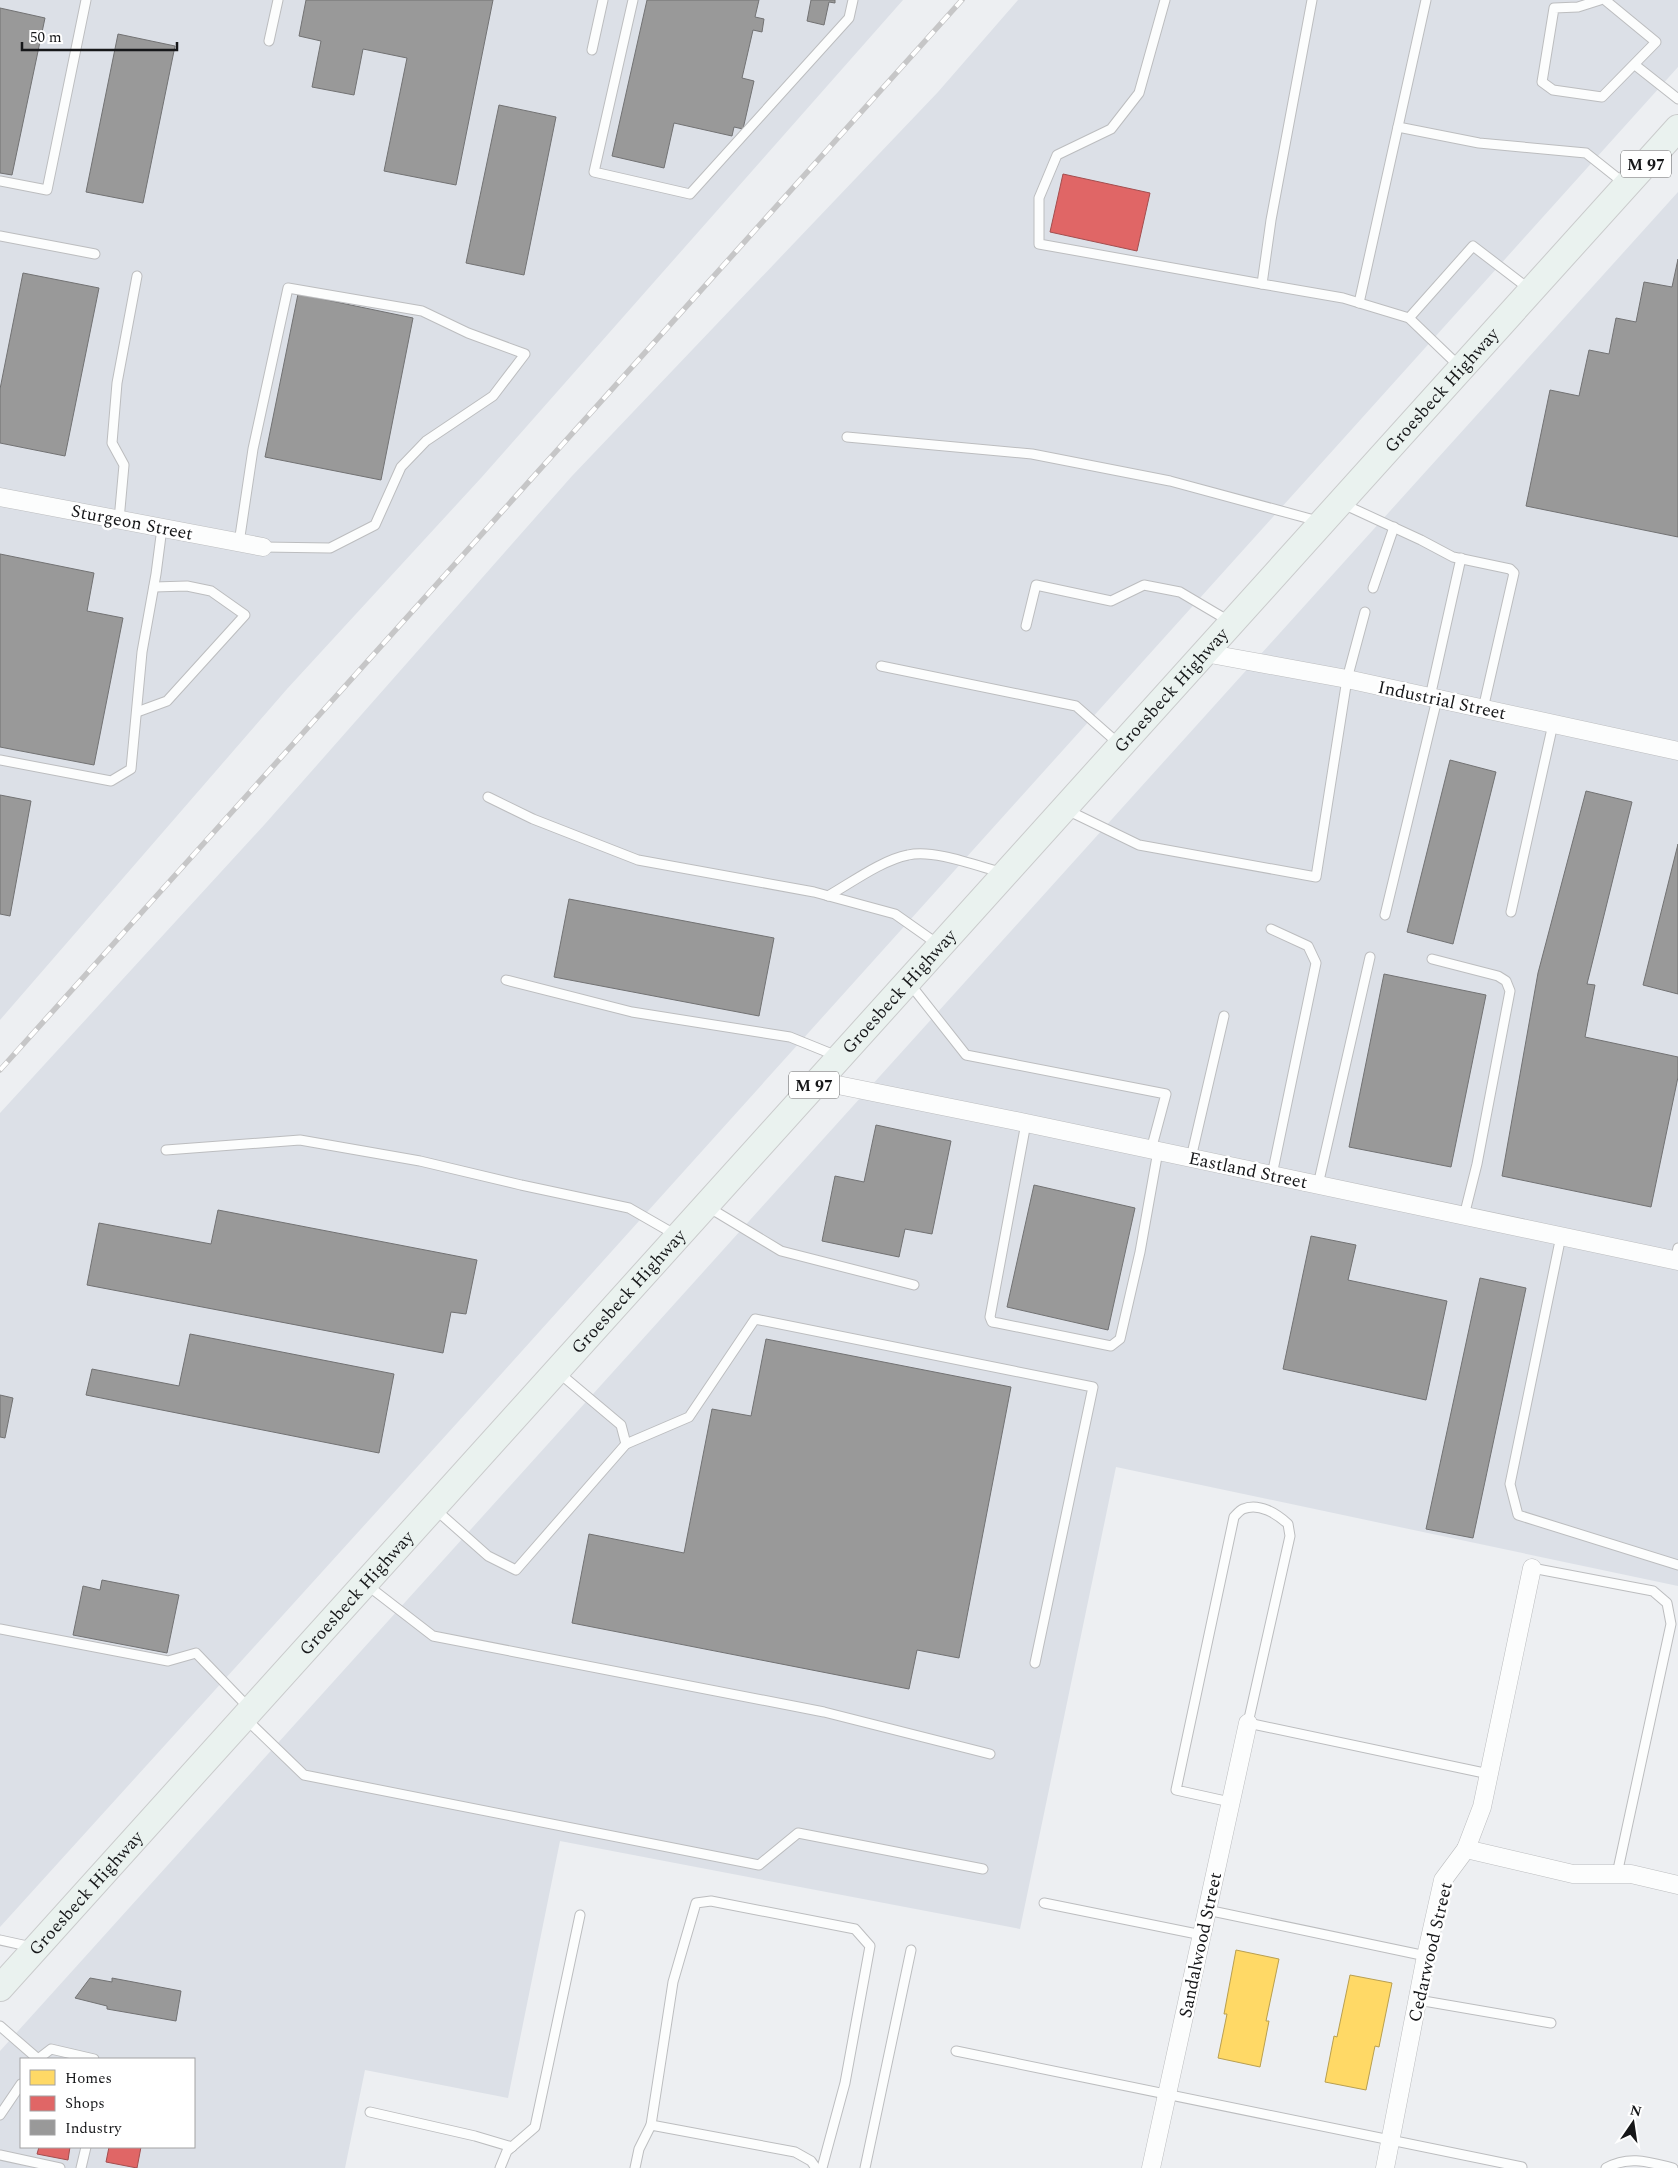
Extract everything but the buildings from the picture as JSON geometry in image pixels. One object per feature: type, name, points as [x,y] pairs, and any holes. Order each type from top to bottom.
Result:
[{"type":"main road","name":"Groesbeck Highway","points":[[0,1988],[1322,522],[1677,132]]},
{"type":"street","name":"Sturgeon Street","points":[[0,497],[264,547]]},
{"type":"street","name":"Industrial Street","points":[[1205,653],[1434,698],[1678,751]]},
{"type":"street","name":"Eastland Street","points":[[818,1081],[1561,1236],[1677,1257]]},
{"type":"street","name":"Cedarwood Street","points":[[1385,2168],[1426,1956],[1444,1880],[1466,1850],[1482,1807],[1532,1568]]},
{"type":"street","name":"Sandalwood Street","points":[[1151,2168],[1248,1723]]},
{"type":"street","points":[[1466,1850],[1574,1874],[1631,1874],[1678,1884]]},
{"type":"lane","points":[[0,181],[47,190],[86,0]]},
{"type":"lane","points":[[269,41],[278,0]]},
{"type":"lane","points":[[592,50],[603,0]]},
{"type":"lane","points":[[633,0],[594,172],[690,194],[849,18],[853,0]]},
{"type":"lane","points":[[1165,0],[1139,93],[1111,129],[1057,155],[1039,198],[1039,244],[1343,298],[1409,318],[1462,368]]},
{"type":"lane","points":[[1262,284],[1271,220],[1312,0]]},
{"type":"lane","points":[[1359,303],[1426,0]]},
{"type":"lane","points":[[1600,0],[1578,7],[1554,8],[1542,82],[1553,90],[1602,98],[1656,42],[1605,0]]},
{"type":"lane","points":[[1635,65],[1678,99]]},
{"type":"lane","points":[[1398,127],[1479,143],[1586,153],[1626,186]]},
{"type":"lane","points":[[0,236],[95,254]]},
{"type":"lane","points":[[1409,318],[1473,246],[1531,291]]},
{"type":"lane","points":[[119,520],[124,465],[112,443],[117,383],[137,276]]},
{"type":"lane","points":[[239,542],[253,449],[288,288],[422,311],[468,333],[525,354],[493,396],[426,441],[401,467],[375,525],[330,548],[264,547]]},
{"type":"lane","points":[[847,436],[1032,454],[1179,483],[1322,522]]},
{"type":"lane","points":[[1340,503],[1394,527],[1453,557],[1510,569],[1514,573],[1483,709]]},
{"type":"lane","points":[[1373,588],[1394,527]]},
{"type":"lane","points":[[0,760],[112,781],[132,769],[142,652],[162,528]]},
{"type":"lane","points":[[1385,915],[1434,698],[1461,558]]},
{"type":"lane","points":[[1026,626],[1036,585],[1111,601],[1144,585],[1180,592],[1232,623]]},
{"type":"lane","points":[[137,712],[167,701],[245,615],[211,591],[187,586],[154,587]]},
{"type":"lane","points":[[1064,809],[1138,846],[1316,877],[1347,680],[1365,612]]},
{"type":"lane","points":[[881,666],[1076,706],[1121,746]]},
{"type":"lane","points":[[1511,912],[1553,724]]},
{"type":"lane","points":[[488,797],[533,819],[638,860],[828,896],[895,914],[940,946]]},
{"type":"lane","points":[[828,896],[888,862],[908,855],[925,854],[1005,874]]},
{"type":"lane","points":[[1272,929],[1308,946],[1316,963],[1272,1175]]},
{"type":"lane","points":[[1318,1185],[1370,957]]},
{"type":"lane","points":[[1432,959],[1498,976],[1506,981],[1510,991],[1477,1164],[1464,1216]]},
{"type":"lane","points":[[506,980],[632,1012],[790,1037],[840,1057]]},
{"type":"lane","points":[[908,981],[966,1056],[1166,1094],[1155,1150],[1140,1252],[1120,1339],[1111,1346],[992,1322],[990,1316],[1026,1123]]},
{"type":"lane","points":[[1191,1158],[1224,1016]]},
{"type":"lane","points":[[166,1150],[300,1140],[420,1161],[629,1208],[679,1236]]},
{"type":"lane","points":[[706,1206],[781,1251],[914,1285]]},
{"type":"lane","points":[[1561,1236],[1510,1484],[1518,1515],[1678,1565]]},
{"type":"lane","points":[[433,1508],[488,1556],[516,1570],[626,1444],[689,1417],[755,1319],[1093,1387],[1035,1663]]},
{"type":"lane","points":[[556,1371],[621,1425],[626,1444]]},
{"type":"lane","points":[[1230,1802],[1176,1790],[1234,1517],[1243,1509],[1258,1508],[1275,1512],[1288,1524],[1290,1536],[1248,1723],[1489,1774]]},
{"type":"lane","points":[[1532,1568],[1653,1590],[1667,1603],[1671,1624],[1617,1874]]},
{"type":"lane","points":[[365,1583],[433,1636],[824,1712],[990,1754]]},
{"type":"lane","points":[[0,1629],[168,1661],[196,1653],[247,1714],[304,1775],[759,1864],[798,1833],[983,1869]]},
{"type":"lane","points":[[635,2168],[639,2149],[651,2125],[673,1982],[696,1903],[710,1901],[855,1929],[870,1946],[845,2082],[822,2168]]},
{"type":"lane","points":[[1044,1903],[1202,1936]]},
{"type":"lane","points":[[1207,1910],[1426,1956]]},
{"type":"lane","points":[[500,2168],[507,2151],[535,2127],[580,1915]]},
{"type":"lane","points":[[0,1940],[36,1948]]},
{"type":"lane","points":[[865,2168],[911,1950]]},
{"type":"lane","points":[[1418,2000],[1551,2023]]},
{"type":"lane","points":[[0,2026],[37,2058]]},
{"type":"lane","points":[[39,2058],[51,2049],[90,2058]]},
{"type":"lane","points":[[956,2051],[1522,2167]]},
{"type":"lane","points":[[0,2114],[20,2085]]},
{"type":"lane","points":[[370,2112],[475,2136],[512,2147]]},
{"type":"lane","points":[[651,2125],[795,2152],[812,2161],[816,2168]]},
{"type":"lane","points":[[81,2168],[86,2148]]},
{"type":"lane","points":[[0,2155],[60,2168]]},
{"type":"lane","points":[[1606,2168],[1617,2162],[1641,2160],[1673,2168]]},
{"type":"shaded area","points":[[0,0],[903,0],[481,478],[287,689],[0,1020]]},
{"type":"shaded area","points":[[1018,0],[1678,0],[1678,67],[467,1412],[0,1927],[0,1113],[265,824],[572,476],[938,92]]},
{"type":"shaded area","points":[[1678,192],[1678,1586],[1116,1467],[1020,1929],[560,1841],[508,2098],[365,2070],[345,2168],[0,2168],[0,2051]]},
{"type":"railway","points":[[0,1070],[962,0]]}]
